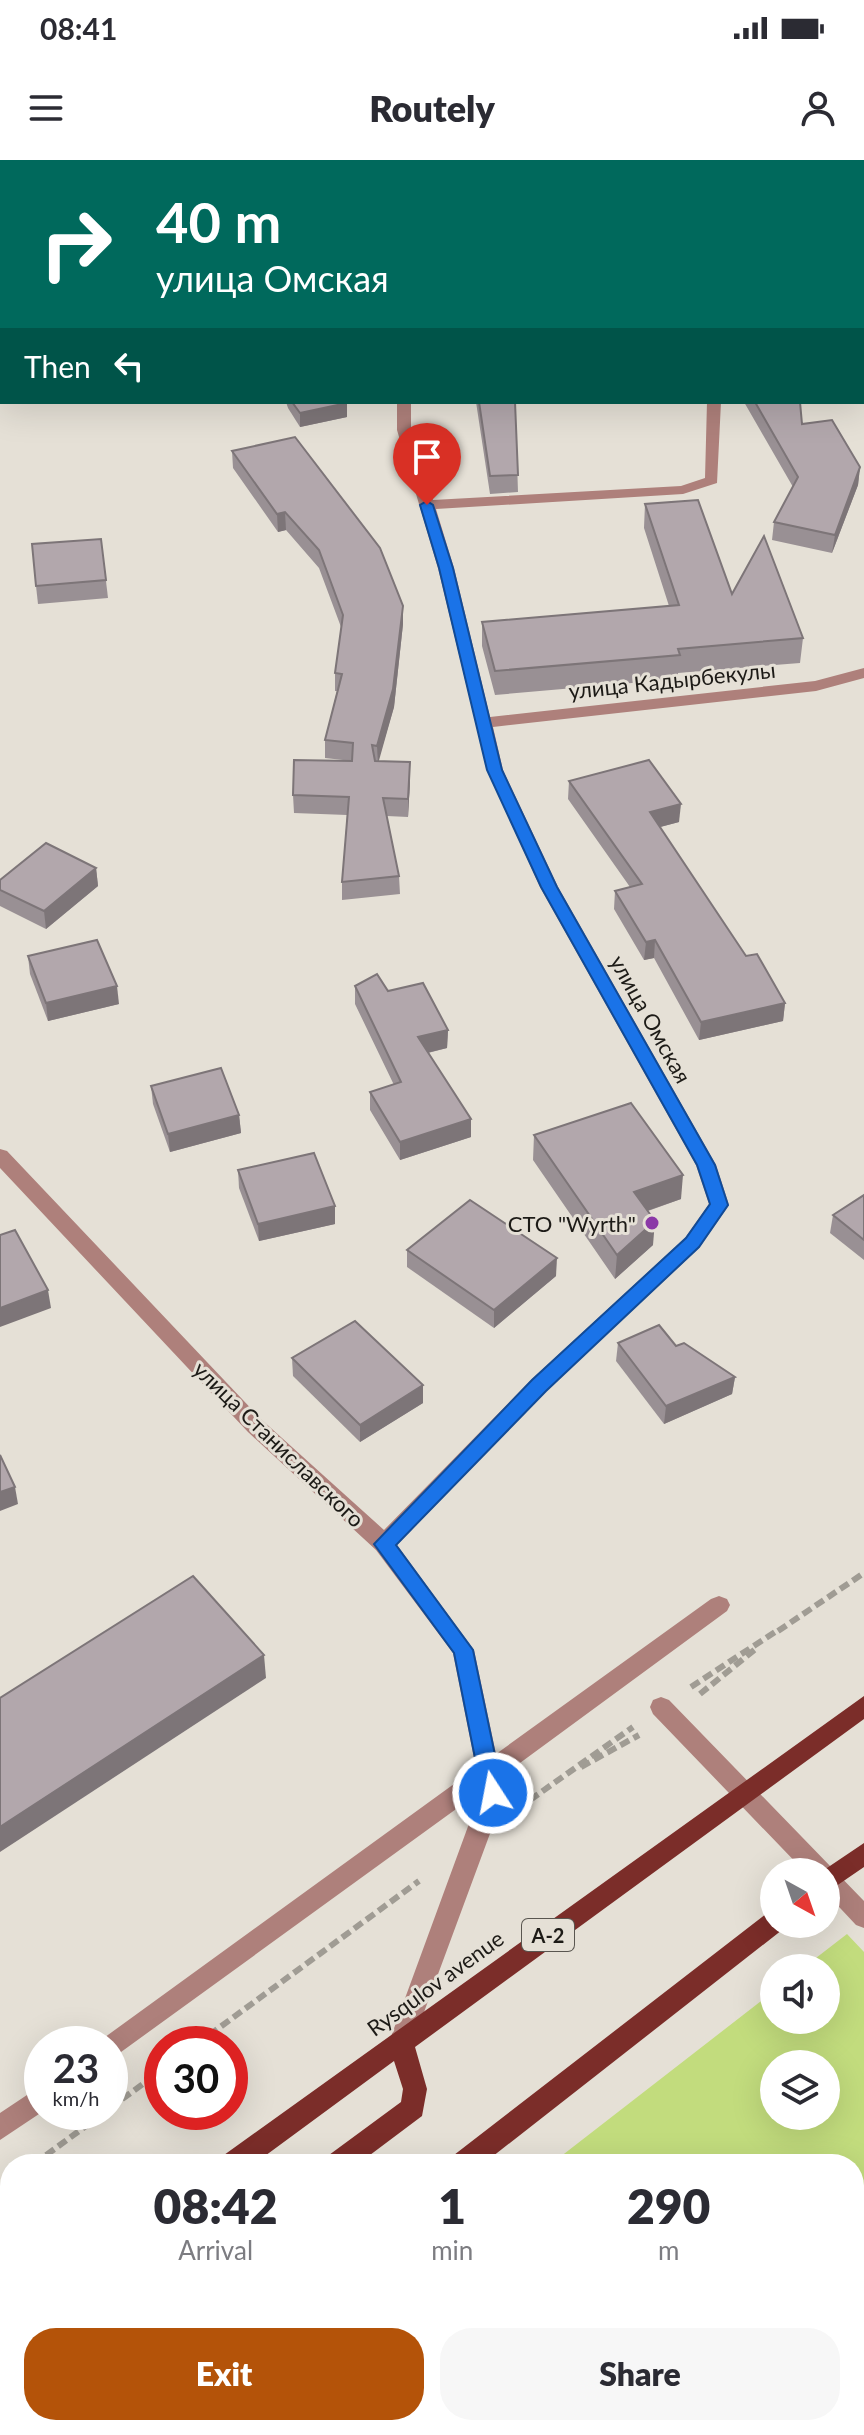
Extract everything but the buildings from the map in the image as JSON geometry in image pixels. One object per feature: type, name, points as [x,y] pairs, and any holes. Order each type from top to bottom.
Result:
[{"type":"main road","name":"Rysqulov avenue","points":[[247,2154],[864,1706]]},
{"type":"main road","points":[[840,1870],[864,1853]]},
{"type":"main road","points":[[476,2154],[760,1933]]},
{"type":"main road","points":[[351,2154],[413,2108],[415,2089],[401,2042]]},
{"type":"street","name":"улица Омская","points":[[384,1544],[539,1385],[692,1243],[719,1205],[706,1165],[549,887],[495,770],[427,505],[404,430],[404,404]]},
{"type":"street","points":[[427,505],[683,490],[712,480],[714,404]]},
{"type":"street","name":"улица Кадырбекулы","points":[[483,723],[816,686],[864,673]]},
{"type":"street","name":"улица Станиславского","points":[[0,1156],[255,1426],[384,1544],[463,1650],[493,1793],[401,2042]]},
{"type":"street","points":[[128,2035],[719,1605]]},
{"type":"street","points":[[661,1707],[807,1858]]},
{"type":"street","points":[[840,1894],[864,1917]]},
{"type":"street","points":[[0,2128],[24,2110]]},
{"type":"path","points":[[475,1840],[661,1707],[864,1573]]},
{"type":"path","points":[[689,1704],[778,1630]]},
{"type":"path","points":[[556,1781],[650,1728]]},
{"type":"path","points":[[222,2026],[425,1877]]},
{"type":"path","points":[[48,2154],[80,2130]]},
{"type":"green space","points":[[847,1934],[864,1952],[864,2154],[564,2154],[760,2002],[760,2034],[840,2034],[840,1954],[821,1954]]},
{"type":"place","name":"СТО \"Wyrth\"","points":[[652,1223]]},
{"type":"route","points":[[427,505],[446,568],[495,770],[549,887],[706,1165],[719,1205],[692,1243],[539,1385],[384,1544],[463,1650],[493,1793]]}]
